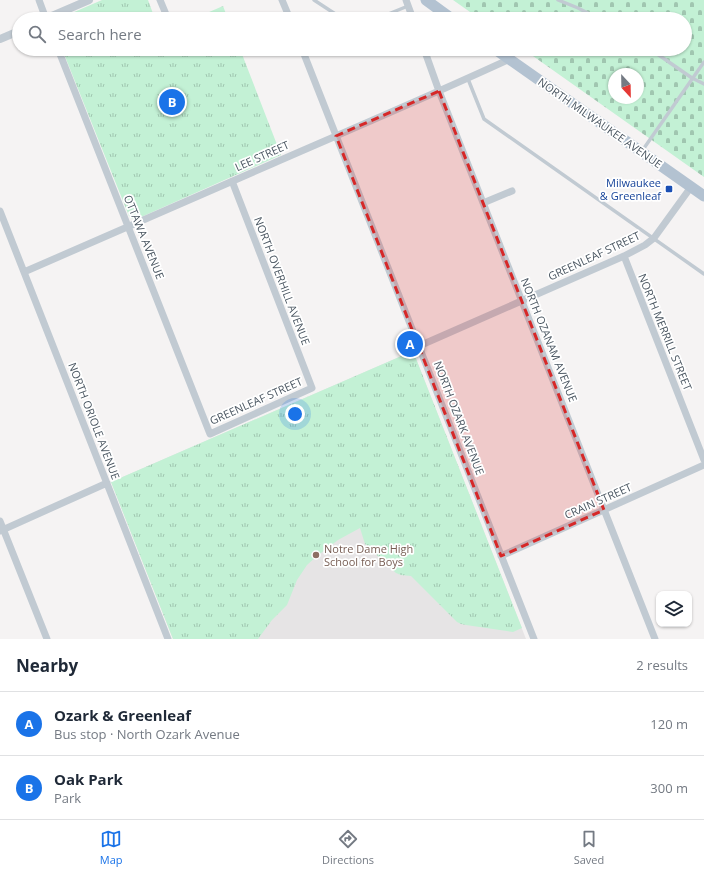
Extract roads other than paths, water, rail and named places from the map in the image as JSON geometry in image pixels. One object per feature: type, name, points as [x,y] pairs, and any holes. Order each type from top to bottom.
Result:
[{"type":"main road","points":[[426,0],[442,12]]},
{"type":"main road","name":"NORTH MILWAUKEE AVENUE","points":[[506,56],[704,196]]},
{"type":"street","points":[[39,0],[43,12]]},
{"type":"street","points":[[62,12],[89,0]]},
{"type":"street","points":[[160,0],[165,12]]},
{"type":"street","points":[[282,0],[287,12]]},
{"type":"street","points":[[0,39],[12,33]]},
{"type":"street","name":"OTTAWA AVENUE","points":[[61,56],[210,434]]},
{"type":"street","name":"NORTH OZARK AVENUE","points":[[305,56],[534,639]]},
{"type":"street","name":"NORTH OZANAM AVENUE","points":[[426,56],[655,639]]},
{"type":"street","name":"LEE STREET","points":[[24,272],[468,79],[510,59]]},
{"type":"street","name":"NORTH OVERHILL AVENUE","points":[[232,181],[312,388]]},
{"type":"street","name":"GREENLEAF STREET","points":[[418,346],[624,256],[645,245],[654,238],[691,187]]},
{"type":"street","points":[[483,203],[512,190]]},
{"type":"street","name":"NORTH ORIOLE AVENUE","points":[[0,211],[168,639]]},
{"type":"street","name":"NORTH MERRILL STREET","points":[[624,256],[704,460]]},
{"type":"street","name":"GREENLEAF STREET","points":[[210,434],[312,388]]},
{"type":"street","name":"CRAIN STREET","points":[[501,556],[704,466]]},
{"type":"street","points":[[2,530],[107,484]]},
{"type":"street","points":[[0,521],[2,530],[47,639]]},
{"type":"lane","points":[[314,0],[332,12]]},
{"type":"lane","points":[[558,0],[586,12]]},
{"type":"lane","points":[[390,12],[407,3]]},
{"type":"lane","points":[[660,56],[692,78],[704,84]]},
{"type":"lane","points":[[641,152],[704,62]]},
{"type":"lane","points":[[468,79],[484,119],[704,274]]},
{"type":"place","name":"Oak Park","points":[[172,102]]},
{"type":"place","name":"Milwaukee & Greenleaf","points":[[669,189]]},
{"type":"place","name":"Ozark & Greenleaf","points":[[410,344]]},
{"type":"place","name":"Notre Dame High School for Boys","points":[[316,555]]}]
